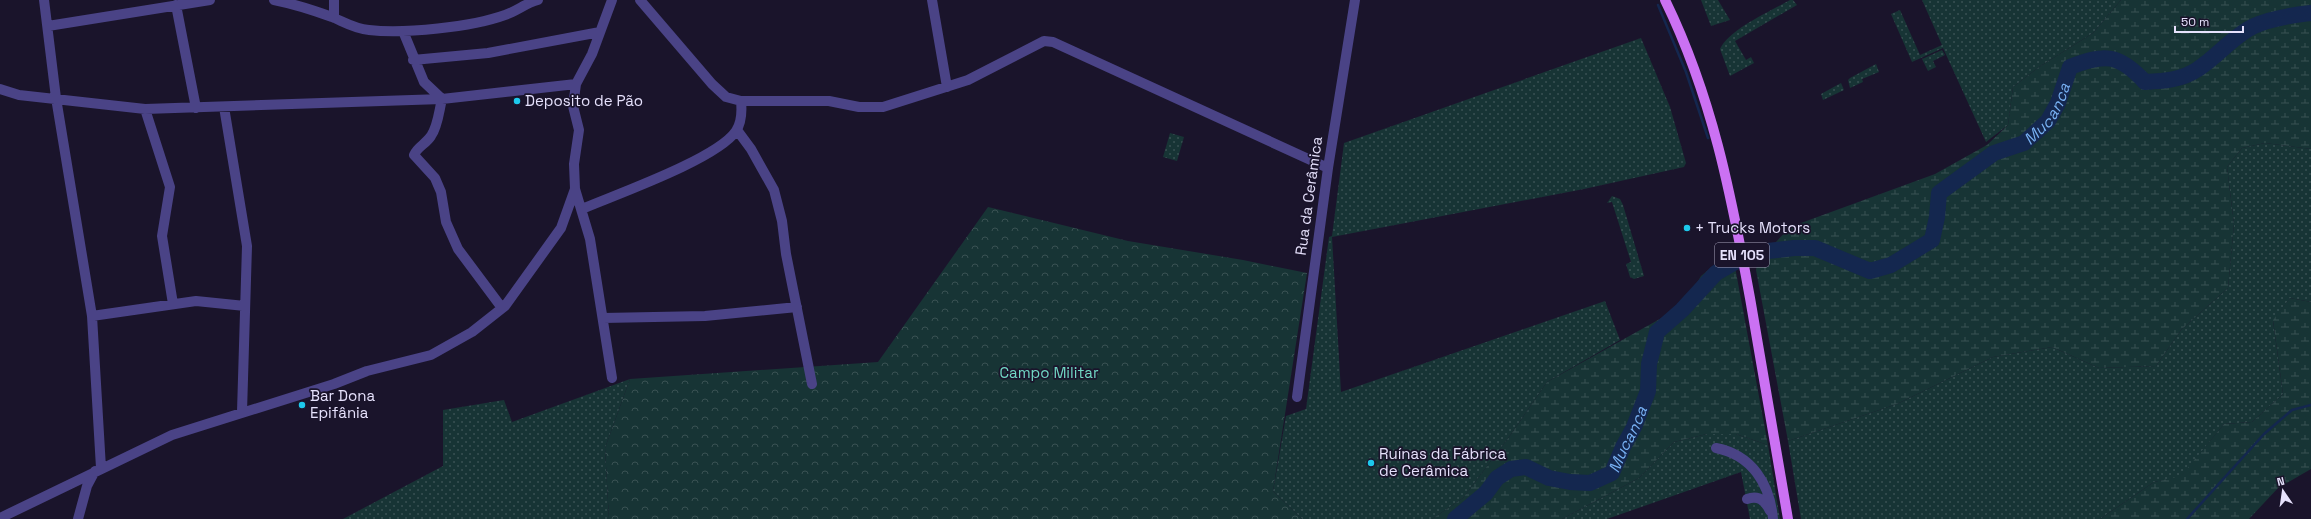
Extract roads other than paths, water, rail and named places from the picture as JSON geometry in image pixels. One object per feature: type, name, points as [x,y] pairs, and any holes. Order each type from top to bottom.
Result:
[{"type":"main road","name":"EN 105","points":[[1664,0],[1696,71],[1723,161],[1742,256],[1788,519]]},
{"type":"street","points":[[44,0],[56,98],[92,316],[98,470],[87,486],[78,519]]},
{"type":"street","points":[[48,26],[210,0]]},
{"type":"street","points":[[274,0],[293,4],[334,18],[345,24],[368,30],[403,31],[460,25],[505,15],[538,0]]},
{"type":"street","points":[[334,0],[334,18]]},
{"type":"street","points":[[612,0],[592,54],[576,84],[573,106],[579,130],[574,164],[575,189],[590,239],[612,378]]},
{"type":"street","points":[[640,0],[712,84],[726,97],[741,101],[829,101],[859,107],[883,107],[968,80],[1031,45],[1044,41],[1053,42],[1328,168]]},
{"type":"street","points":[[932,0],[947,87]]},
{"type":"street","name":"Rua da Cerâmica","points":[[1297,397],[1328,168],[1355,0]]},
{"type":"street","points":[[176,5],[196,108]]},
{"type":"street","points":[[403,31],[413,60],[424,82],[442,99]]},
{"type":"street","points":[[413,60],[488,53],[600,32]]},
{"type":"street","points":[[0,88],[19,95],[145,109],[224,107],[284,103],[347,104],[397,100],[442,99],[576,84]]},
{"type":"street","points":[[442,99],[434,131],[430,138],[416,151],[414,155],[435,178],[441,192],[446,222],[458,249],[502,308]]},
{"type":"street","points":[[582,209],[688,164],[724,143],[737,130],[742,116],[741,101]]},
{"type":"street","points":[[224,107],[247,246],[242,412]]},
{"type":"street","points":[[145,109],[170,188],[162,236],[173,304]]},
{"type":"street","points":[[737,130],[751,149],[774,190],[782,221],[812,384]]},
{"type":"street","points":[[0,518],[172,435],[334,384],[367,371],[431,355],[472,332],[502,308],[533,270],[561,228],[575,189]]},
{"type":"street","points":[[92,316],[196,301],[245,306]]},
{"type":"street","points":[[603,318],[705,316],[797,307]]},
{"type":"street","points":[[1716,448],[1728,450],[1739,456],[1758,472],[1769,496],[1773,519]]},
{"type":"street","points":[[1747,499],[1753,497],[1762,500],[1769,508],[1773,519]]},
{"type":"waterway","points":[[1658,5],[1686,72],[1708,138]]},
{"type":"waterway","name":"Mucanca","points":[[1759,252],[1794,248],[1815,248],[1870,271],[1891,265],[1932,240],[1937,217],[1939,193],[1994,153],[2024,143],[2048,121],[2058,103],[2070,67],[2082,62],[2102,58],[2119,61],[2136,73],[2145,82],[2179,78],[2198,69],[2239,35],[2254,26],[2275,19],[2311,13]]},
{"type":"waterway","name":"Mucanca","points":[[1455,519],[1486,493],[1497,478],[1511,469],[1526,467],[1549,478],[1570,482],[1590,483],[1612,473],[1623,447],[1634,427],[1648,391],[1649,364],[1657,332],[1682,310],[1716,273],[1735,262]]},
{"type":"waterway","points":[[2187,519],[2264,434],[2292,410],[2311,405]]},
{"type":"place","name":"Deposito de Pão","points":[[517,101]]},
{"type":"place","name":"+ Trucks Motors","points":[[1687,228]]},
{"type":"place","name":"Bar Dona Epifânia","points":[[302,405]]},
{"type":"place","name":"Ruínas da Fábrica de Cerâmica","points":[[1371,463]]},
{"type":"park label","name":"Campo Militar","points":[[1049,373]]}]
